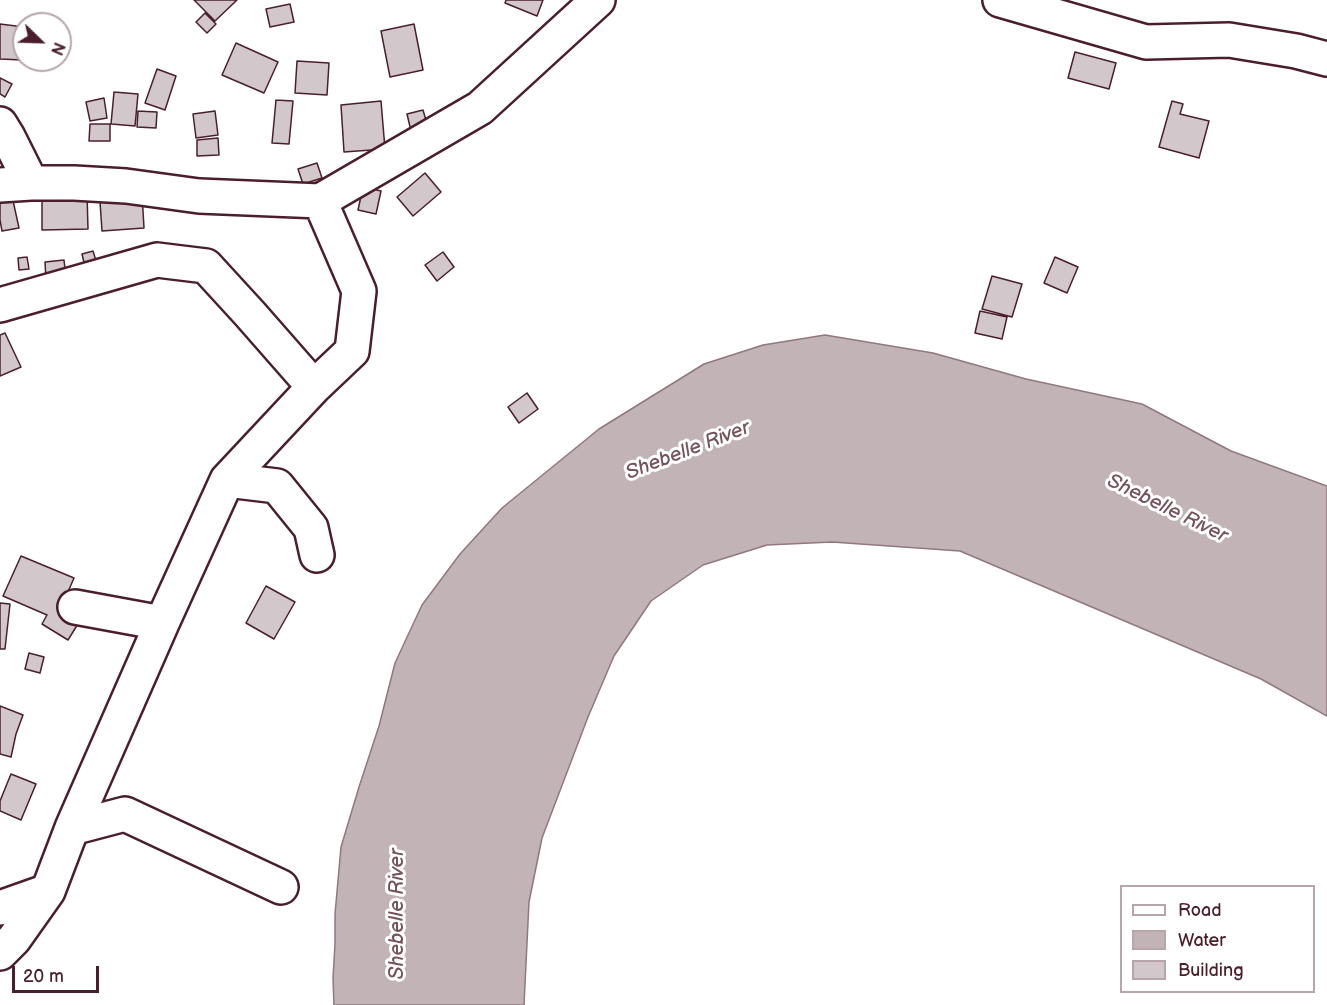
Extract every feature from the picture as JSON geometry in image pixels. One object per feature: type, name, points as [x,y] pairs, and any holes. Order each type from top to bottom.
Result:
[{"type":"street","points":[[0,124],[8,137],[15,184],[74,183],[126,186],[199,196],[320,201],[480,108],[598,0]]},
{"type":"street","points":[[1000,0],[1146,42],[1229,40],[1296,51],[1327,59]]},
{"type":"street","points":[[0,953],[14,939],[48,891],[72,828],[227,480],[314,387],[352,351],[359,291],[320,201]]},
{"type":"street","points":[[0,305],[157,260],[206,266],[314,387]]},
{"type":"street","points":[[227,480],[277,486],[311,528],[317,555]]},
{"type":"street","points":[[75,607],[162,623]]},
{"type":"street","points":[[72,828],[125,814],[281,886]]},
{"type":"street","points":[[0,908],[48,891]]},
{"type":"water","name":"Shebelle River","points":[[825,335],[933,353],[1026,379],[1142,404],[1231,451],[1327,486],[1327,716],[1261,679],[960,551],[832,542],[767,545],[703,565],[651,601],[614,656],[542,838],[529,902],[524,1005],[334,1005],[335,914],[341,847],[379,726],[395,663],[422,605],[460,554],[502,508],[599,429],[704,364],[763,345]]},
{"type":"building","points":[[194,0],[237,0],[215,21]]},
{"type":"building","points":[[506,0],[543,0],[537,16],[505,3]]},
{"type":"building","points":[[290,4],[294,22],[270,27],[266,9]]},
{"type":"building","points":[[205,13],[216,24],[207,33],[196,22]]},
{"type":"building","points":[[0,24],[12,26],[12,60],[0,59]]},
{"type":"building","points":[[414,24],[423,70],[390,77],[381,31]]},
{"type":"building","points":[[236,43],[278,62],[264,93],[222,75]]},
{"type":"building","points":[[1075,52],[1116,63],[1109,89],[1068,78]]},
{"type":"building","points":[[297,61],[329,63],[327,95],[295,93]]},
{"type":"building","points":[[157,69],[176,76],[165,110],[145,103]]},
{"type":"building","points":[[0,78],[12,84],[5,97],[0,94]]},
{"type":"building","points":[[114,92],[138,94],[135,126],[111,124]]},
{"type":"building","points":[[104,98],[107,118],[90,121],[86,102]]},
{"type":"building","points":[[276,100],[293,101],[289,144],[272,143]]},
{"type":"building","points":[[381,101],[385,149],[344,152],[341,105]]},
{"type":"building","points":[[1172,101],[1183,104],[1180,114],[1209,121],[1199,158],[1159,147]]},
{"type":"building","points":[[423,110],[428,127],[411,131],[407,114]]},
{"type":"building","points":[[138,111],[157,112],[156,128],[137,127]]},
{"type":"building","points":[[215,111],[218,135],[196,138],[193,114]]},
{"type":"building","points":[[90,124],[110,124],[110,141],[89,141]]},
{"type":"building","points":[[218,138],[219,155],[197,156],[197,140]]},
{"type":"building","points":[[317,163],[322,178],[303,184],[298,169]]},
{"type":"building","points":[[425,173],[441,192],[413,216],[397,197]]},
{"type":"building","points":[[363,187],[381,191],[376,214],[358,210]]},
{"type":"building","points":[[87,193],[88,229],[42,230],[42,194]]},
{"type":"building","points":[[142,193],[144,228],[102,231],[100,202],[119,201]]},
{"type":"building","points":[[12,196],[19,228],[2,231],[0,199]]},
{"type":"building","points":[[93,251],[97,264],[85,267],[82,254]]},
{"type":"building","points":[[443,252],[454,267],[437,281],[425,265]]},
{"type":"building","points":[[27,257],[29,269],[19,270],[18,258]]},
{"type":"building","points":[[1055,257],[1078,267],[1067,293],[1044,283]]},
{"type":"building","points":[[64,260],[66,277],[46,280],[45,262]]},
{"type":"building","points":[[992,276],[1022,284],[1012,317],[982,309]]},
{"type":"building","points":[[980,311],[1007,317],[1002,339],[975,333]]},
{"type":"building","points":[[5,333],[21,367],[0,376],[0,335]]},
{"type":"building","points":[[527,393],[538,409],[519,423],[508,407]]},
{"type":"building","points":[[21,556],[74,578],[61,608],[81,619],[68,640],[42,624],[47,615],[3,596]]},
{"type":"building","points":[[266,586],[295,602],[274,639],[246,623]]},
{"type":"building","points":[[0,603],[10,604],[5,649],[0,649]]},
{"type":"building","points":[[29,653],[44,657],[40,673],[25,669]]},
{"type":"building","points":[[0,706],[23,715],[11,757],[0,754]]},
{"type":"building","points":[[11,774],[36,784],[21,820],[0,811],[0,801]]}]
